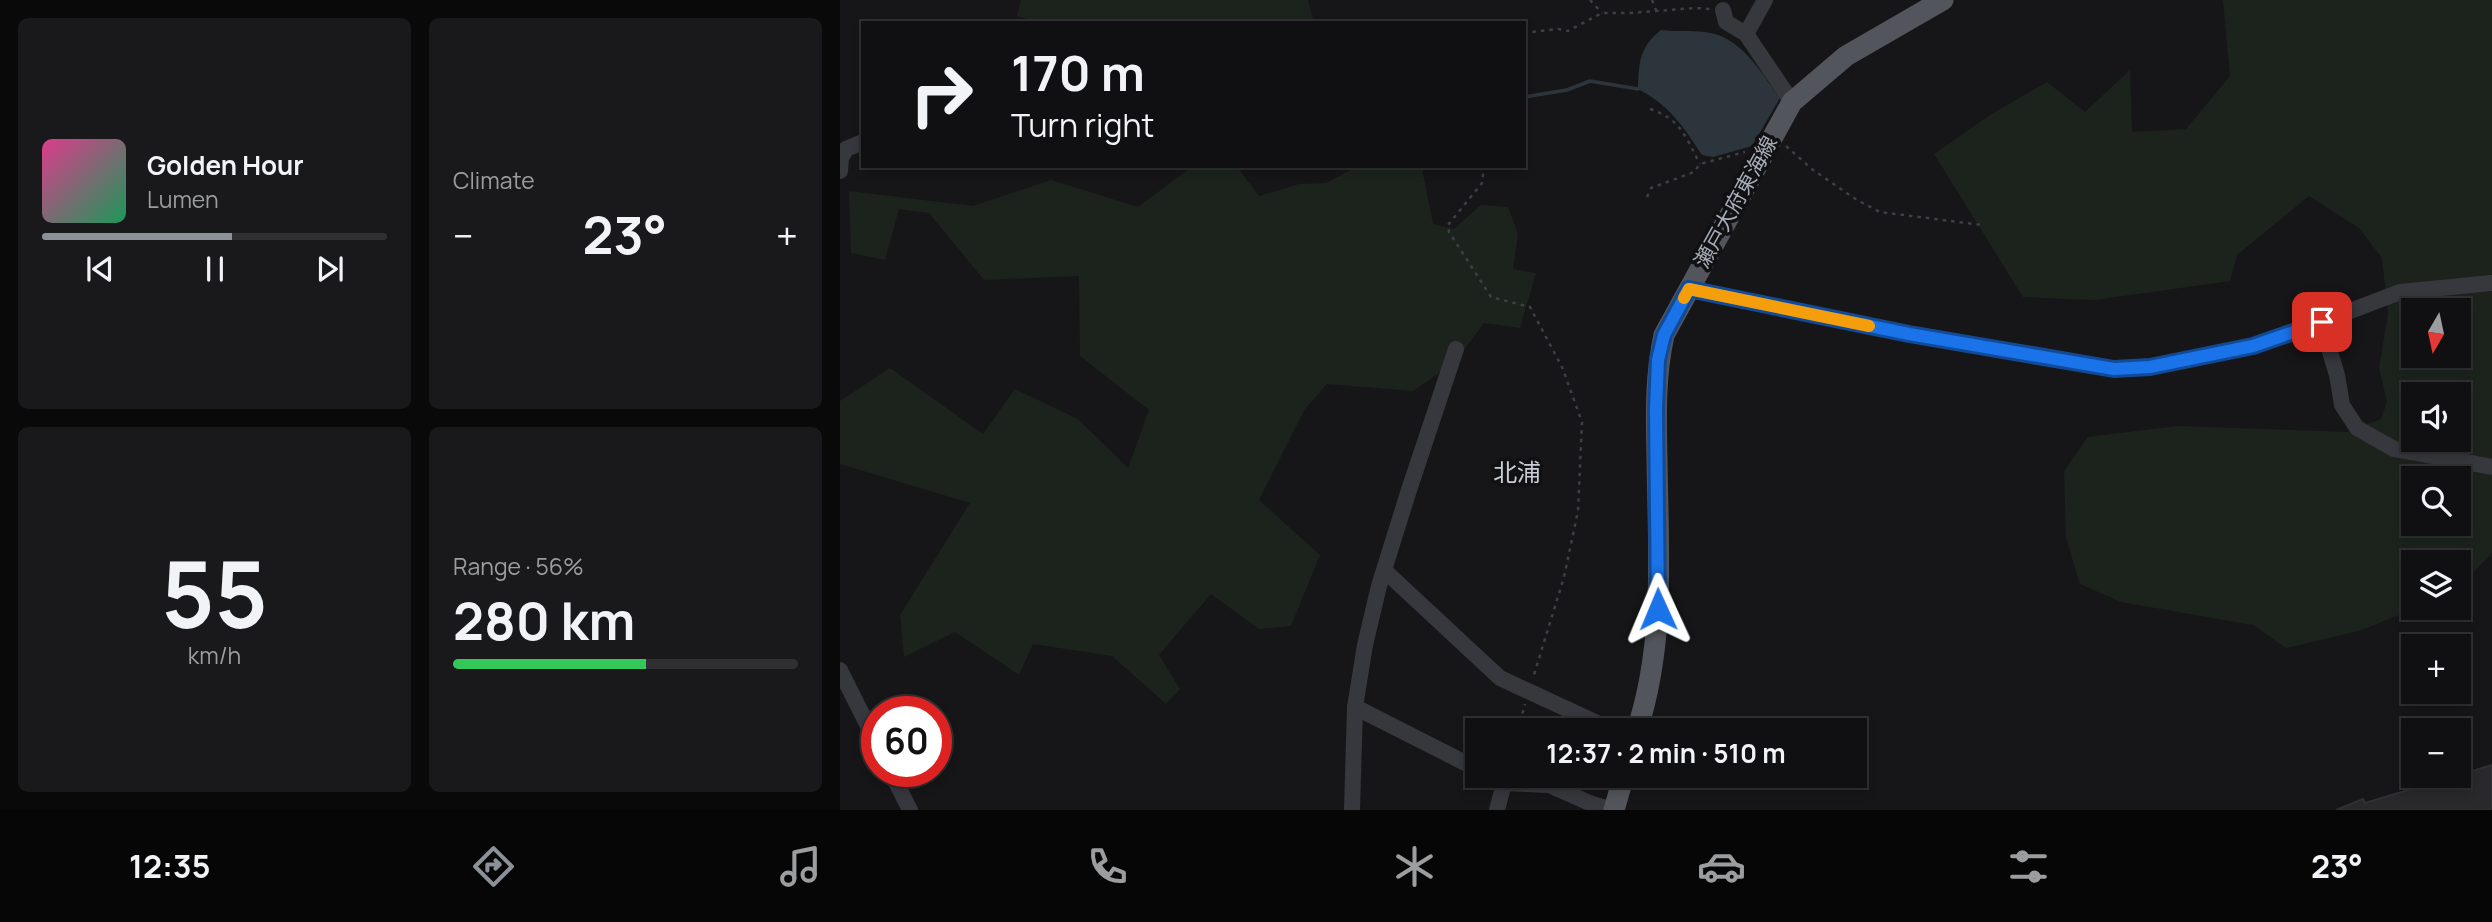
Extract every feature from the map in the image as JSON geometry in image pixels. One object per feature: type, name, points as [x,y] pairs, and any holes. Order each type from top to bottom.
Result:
[{"type":"main road","name":"瀬戸大府東海線","points":[[1640,718],[1655,659],[1658,609],[1656,409],[1658,360],[1664,335],[1792,102],[1846,56],[1943,0]]},
{"type":"main road","points":[[1613,810],[1620,788]]},
{"type":"street","points":[[1746,34],[1765,0]]},
{"type":"street","points":[[1723,10],[1726,22],[1746,34],[1792,102]]},
{"type":"street","points":[[840,171],[841,158],[846,149],[861,143]]},
{"type":"street","points":[[1689,289],[1901,333],[2114,369],[2150,367],[2253,346],[2400,292],[2492,283]]},
{"type":"street","points":[[2322,322],[2337,374],[2342,405],[2357,428],[2394,449],[2492,467]]},
{"type":"street","points":[[1352,810],[1355,707],[1365,645],[1408,493],[1456,349]]},
{"type":"street","points":[[1385,571],[1500,678],[1585,718]]},
{"type":"street","points":[[840,670],[861,712]]},
{"type":"street","points":[[1355,707],[1465,763]]},
{"type":"street","points":[[898,787],[910,810]]},
{"type":"street","points":[[1497,810],[1503,788]]},
{"type":"street","points":[[1555,788],[1613,810]]},
{"type":"path","points":[[1590,0],[1602,13]]},
{"type":"path","points":[[1653,0],[1656,10]]},
{"type":"path","points":[[1526,33],[1558,29],[1568,31],[1602,13],[1695,8],[1723,10]]},
{"type":"path","points":[[1650,109],[1665,114],[1678,124],[1700,164]]},
{"type":"path","points":[[1647,197],[1651,188],[1694,172],[1700,164],[1751,150],[1769,142],[1857,200],[1880,212],[1982,225]]},
{"type":"path","points":[[1480,168],[1483,175],[1482,183],[1448,225],[1449,232],[1491,297],[1530,307],[1562,367],[1582,422],[1577,511],[1563,577],[1521,718]]},
{"type":"shaded area","points":[[1021,0],[1308,0],[1313,21],[1033,21],[1017,16]]},
{"type":"shaded area","points":[[2223,0],[2492,0],[2492,553],[2471,575],[2471,550],[2401,550],[2401,614],[2359,631],[2286,648],[2253,625],[2121,602],[2080,584],[2066,538],[2064,471],[2088,437],[2178,426],[2347,432],[2381,419],[2387,402],[2379,368],[2388,314],[2382,258],[2359,228],[2309,196],[2237,255],[2230,281],[2095,300],[2023,297],[1934,154],[1990,115],[2047,82],[2085,112],[2130,70],[2132,132],[2186,129],[2230,76]]},
{"type":"shaded area","points":[[1661,30],[1699,31],[1718,35],[1729,40],[1757,66],[1780,98],[1752,146],[1713,157],[1702,155],[1674,117],[1638,89],[1644,49]]},
{"type":"shaded area","points":[[1190,168],[1238,168],[1259,196],[1299,184],[1326,183],[1354,168],[1420,168],[1433,224],[1454,229],[1481,205],[1508,207],[1518,234],[1513,269],[1536,273],[1520,328],[1484,323],[1455,362],[1413,391],[1327,384],[1305,409],[1259,500],[1320,555],[1291,626],[1259,629],[1211,594],[1159,655],[1180,689],[1166,704],[1112,656],[1033,644],[1019,675],[955,632],[904,657],[900,615],[970,503],[840,464],[840,401],[890,368],[983,434],[1015,389],[1078,419],[1128,468],[1149,410],[1080,356],[1079,276],[984,280],[929,213],[899,209],[885,260],[851,253],[849,191],[973,206],[1051,180],[1138,207]]},
{"type":"building","points":[[2492,765],[2492,810],[2336,810],[2363,799],[2365,803],[2415,788],[2471,788],[2471,771]]},
{"type":"waterway","points":[[1526,97],[1567,90],[1590,81],[1638,89]]},
{"type":"slow traffic","points":[[1684,298],[1689,289],[1869,326]]},
{"type":"district","name":"北浦","points":[[1517,473]]},
{"type":"route","points":[[1658,609],[1658,360],[1664,335],[1689,289],[1909,334],[2114,369],[2150,367],[2253,346],[2322,322]]}]
